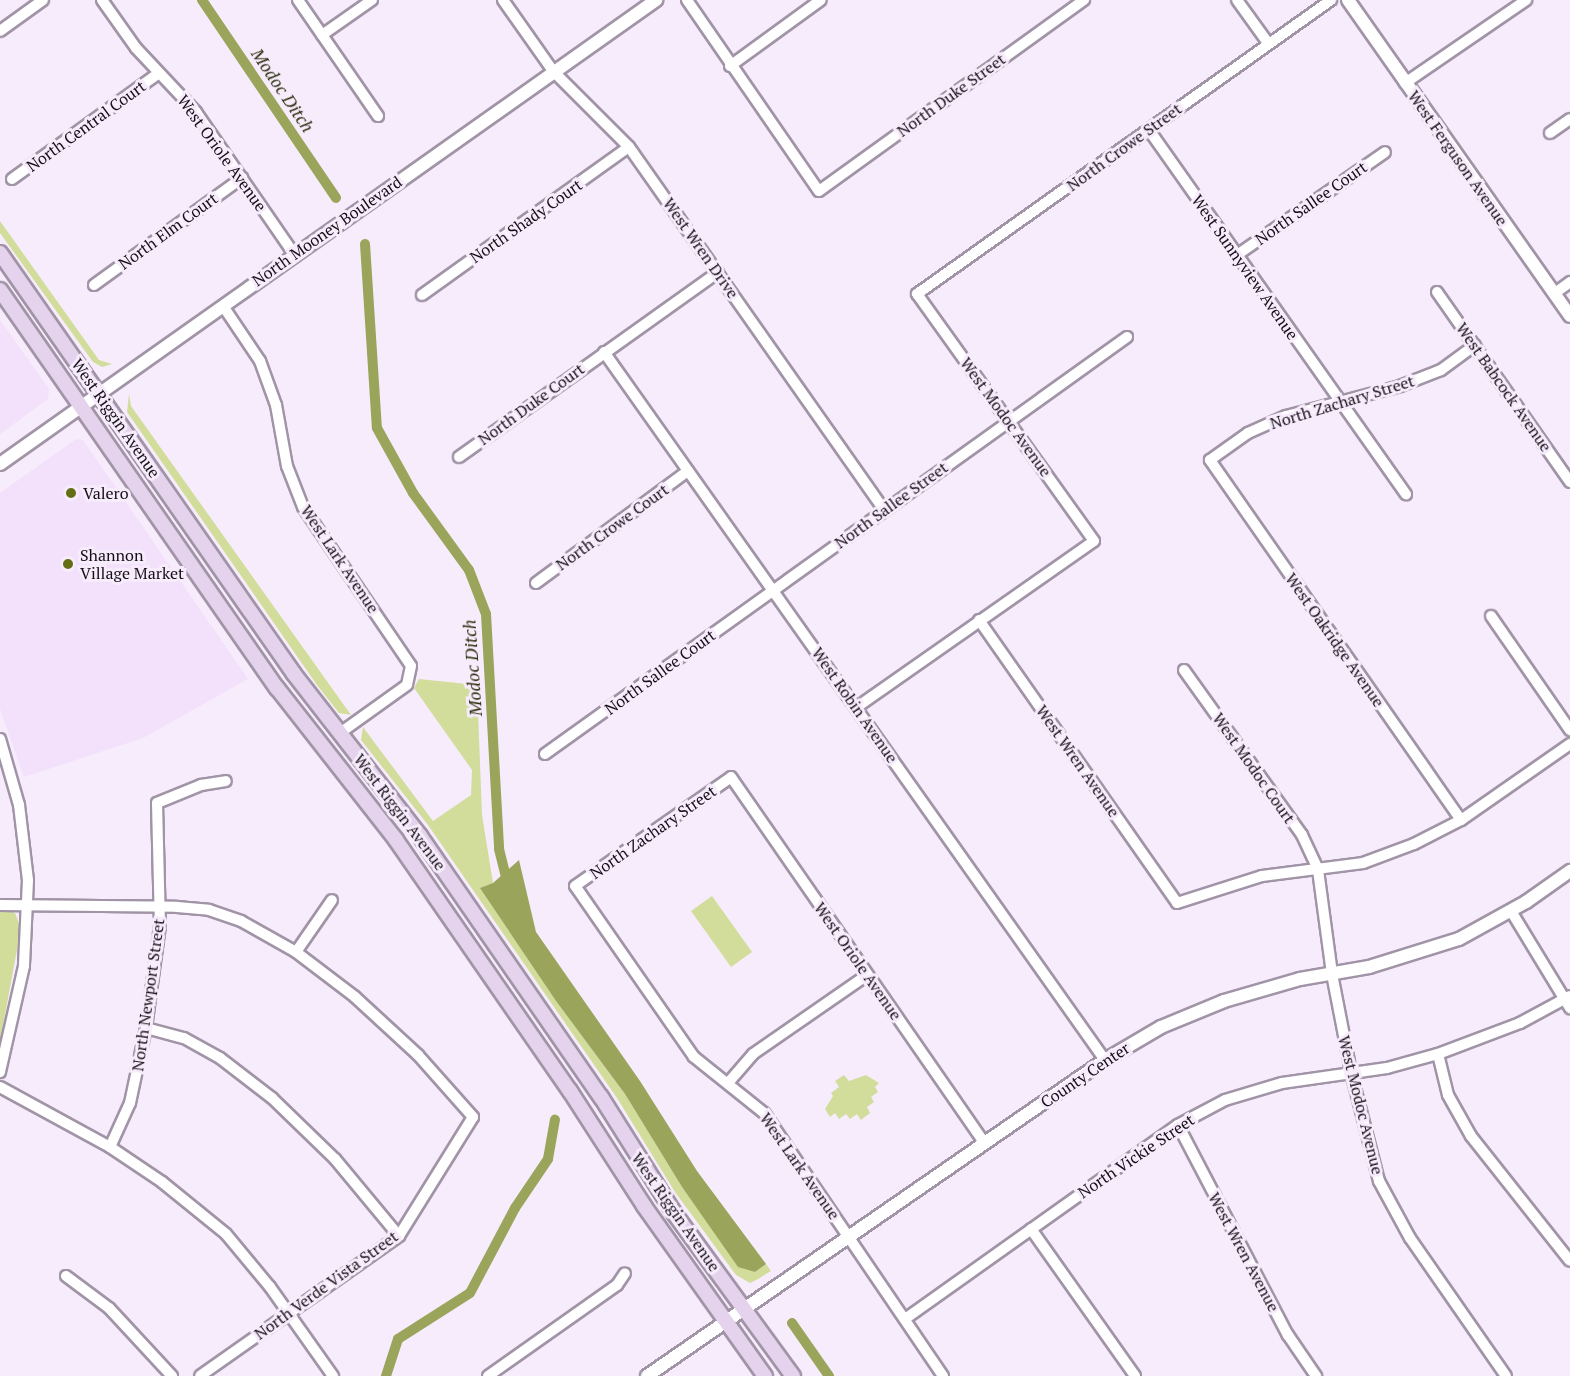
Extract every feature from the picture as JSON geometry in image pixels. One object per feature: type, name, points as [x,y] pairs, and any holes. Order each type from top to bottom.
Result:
[{"type":"main road","name":"West Riggin Avenue","points":[[0,253],[340,734],[426,845],[601,1097],[674,1213],[793,1376]]},
{"type":"main road","name":"West Riggin Avenue","points":[[0,290],[277,688],[402,849],[570,1092],[644,1206],[765,1376]]},
{"type":"street","points":[[0,30],[43,0]]},
{"type":"street","name":"West Oriole Avenue","points":[[102,0],[136,48],[196,112],[294,254]]},
{"type":"street","points":[[298,0],[378,116]]},
{"type":"street","points":[[322,35],[372,0]]},
{"type":"street","name":"West Wren Drive","points":[[503,0],[553,71],[629,147],[884,510]]},
{"type":"street","name":"North Mooney Boulevard","points":[[0,464],[656,0]]},
{"type":"street","points":[[687,0],[730,66],[821,0]]},
{"type":"street","name":"North Duke Street","points":[[730,66],[819,191],[1084,0]]},
{"type":"street","points":[[1237,0],[1268,43]]},
{"type":"street","name":"North Crowe Street","points":[[917,294],[1331,0]]},
{"type":"street","name":"West Ferguson Avenue","points":[[1348,0],[1570,316]]},
{"type":"street","points":[[1404,82],[1523,1]]},
{"type":"street","name":"North Central Court","points":[[12,179],[159,73]]},
{"type":"street","points":[[1550,133],[1570,119]]},
{"type":"street","name":"West Sunnyview Avenue","points":[[1149,130],[1406,494]]},
{"type":"street","name":"North Shady Court","points":[[422,295],[629,147]]},
{"type":"street","name":"North Sallee Court","points":[[1237,255],[1385,152]]},
{"type":"street","name":"North Elm Court","points":[[94,285],[242,178]]},
{"type":"street","points":[[604,352],[718,272]]},
{"type":"street","points":[[1555,293],[1570,282]]},
{"type":"street","name":"West Babcock Avenue","points":[[1437,292],[1570,480]]},
{"type":"street","name":"West Modoc Avenue","points":[[917,294],[1094,541],[979,620]]},
{"type":"street","name":"West Lark Avenue","points":[[223,306],[260,361],[276,405],[287,466],[303,507],[406,656],[411,676],[407,685],[340,734]]},
{"type":"street","points":[[1008,421],[1127,337]]},
{"type":"street","name":"North Zachary Street","points":[[1210,460],[1248,433],[1286,416],[1342,404],[1441,370],[1474,345]]},
{"type":"street","name":"North Duke Court","points":[[459,457],[604,352]]},
{"type":"street","name":"West Robin Avenue","points":[[604,352],[1105,1060]]},
{"type":"street","name":"North Sallee Street","points":[[774,590],[1008,421]]},
{"type":"street","name":"West Oakridge Avenue","points":[[1210,460],[1461,820]]},
{"type":"street","name":"North Crowe Court","points":[[536,583],[688,471]]},
{"type":"street","name":"North Sallee Court","points":[[545,754],[774,590]]},
{"type":"street","points":[[1491,616],[1570,730]]},
{"type":"street","points":[[857,707],[979,620]]},
{"type":"street","name":"West Wren Avenue","points":[[979,620],[1177,903],[1262,876],[1318,870]]},
{"type":"street","name":"West Modoc Court","points":[[1184,670],[1302,835],[1318,870]]},
{"type":"street","points":[[0,739],[19,805],[27,904],[24,966],[0,1072]]},
{"type":"street","points":[[1318,870],[1363,863],[1414,844],[1461,820],[1570,744]]},
{"type":"street","name":"West Oriole Avenue","points":[[731,777],[985,1144]]},
{"type":"street","name":"North Zachary Street","points":[[575,886],[731,777]]},
{"type":"street","name":"North Newport Street","points":[[111,1147],[130,1103],[146,1028],[159,906],[157,803],[201,785],[226,781]]},
{"type":"street","name":"West Modoc Avenue","points":[[1318,870],[1332,974],[1351,1072],[1379,1181],[1410,1238],[1506,1376]]},
{"type":"street","name":"County Center","points":[[647,1376],[1105,1060],[1161,1027],[1224,1001],[1369,967],[1459,939],[1511,911],[1570,871]]},
{"type":"street","name":"West Lark Avenue","points":[[575,886],[694,1057],[764,1113],[943,1376]]},
{"type":"street","points":[[0,905],[159,906],[209,910],[241,921],[296,952],[332,900]]},
{"type":"street","points":[[1511,911],[1568,1001]]},
{"type":"street","name":"North Verde Vista Street","points":[[200,1376],[399,1236],[473,1117],[388,1026],[296,952]]},
{"type":"street","points":[[728,1083],[753,1054],[867,975]]},
{"type":"street","name":"North Vickie Street","points":[[905,1319],[1178,1125],[1225,1100],[1282,1083],[1438,1054],[1520,1023],[1568,1001]]},
{"type":"street","points":[[146,1028],[193,1043],[272,1098],[335,1159],[399,1236]]},
{"type":"street","points":[[1438,1054],[1449,1095],[1471,1136],[1570,1261]]},
{"type":"street","points":[[0,1087],[111,1147],[162,1182],[226,1234],[288,1313],[333,1376]]},
{"type":"street","name":"West Wren Avenue","points":[[1178,1125],[1288,1335],[1316,1376]]},
{"type":"street","points":[[1031,1228],[1135,1376]]},
{"type":"street","points":[[488,1376],[617,1285],[625,1273]]},
{"type":"street","points":[[66,1276],[110,1308],[172,1376]]},
{"type":"shaded area","points":[[0,221],[99,360],[112,364],[102,367],[93,362],[0,233]]},
{"type":"shaded area","points":[[0,320],[49,389],[48,399],[0,434]]},
{"type":"shaded area","points":[[129,394],[131,406],[351,715],[339,713],[317,685],[127,412]]},
{"type":"shaded area","points":[[76,439],[83,440],[248,679],[143,738],[24,777],[0,709],[0,493]]},
{"type":"shaded area","points":[[419,679],[477,685],[482,815],[493,883],[481,888],[556,1001],[625,1094],[682,1187],[738,1266],[755,1272],[766,1264],[771,1271],[758,1279],[750,1283],[736,1275],[675,1192],[617,1098],[428,825],[361,740],[363,727],[433,821],[471,795],[472,770],[414,688]]},
{"type":"shaded area","points":[[519,860],[536,932],[640,1081],[697,1171],[766,1264],[755,1272],[738,1267],[682,1187],[625,1094],[556,1001],[480,888],[493,883]]},
{"type":"shaded area","points":[[712,896],[752,952],[731,967],[691,911]]},
{"type":"shaded area","points":[[0,911],[15,913],[21,928],[0,1042]]},
{"type":"shaded area","points":[[844,1075],[849,1081],[866,1075],[879,1083],[875,1087],[878,1092],[871,1097],[874,1102],[867,1107],[870,1113],[861,1120],[857,1114],[850,1119],[846,1114],[839,1119],[835,1113],[830,1117],[825,1109],[833,1096],[831,1093],[839,1087],[835,1081]]},
{"type":"waterway","name":"Modoc Ditch","points":[[202,0],[336,198]]},
{"type":"waterway","name":"Modoc Ditch","points":[[365,244],[377,428],[413,493],[469,570],[486,614],[499,849],[508,886]]},
{"type":"waterway","points":[[386,1376],[398,1339],[470,1293],[515,1208],[548,1159],[555,1120]]},
{"type":"waterway","points":[[792,1323],[829,1376]]},
{"type":"place","name":"Valero","points":[[71,493]]},
{"type":"place","name":"Shannon Village Market","points":[[68,564]]}]
